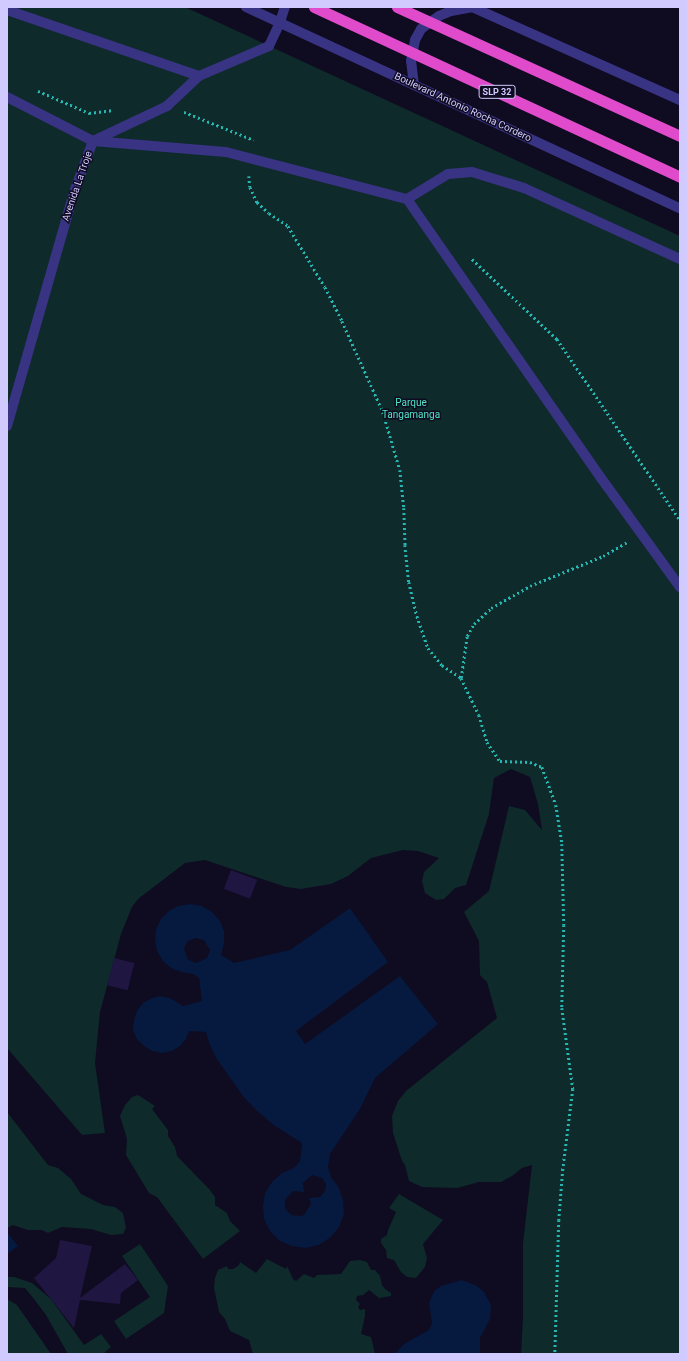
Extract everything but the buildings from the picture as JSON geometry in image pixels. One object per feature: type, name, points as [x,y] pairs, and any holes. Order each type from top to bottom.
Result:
[{"type":"highway","name":"SLP 32","points":[[314,7],[680,177]]},
{"type":"highway","points":[[397,7],[680,136]]},
{"type":"street","name":"Boulevard Antonio Rocha Cordero","points":[[246,7],[680,208]]},
{"type":"street","name":"Avenida La Troje","points":[[7,426],[74,192],[93,141],[167,106],[199,76],[269,46],[285,7]]},
{"type":"street","points":[[414,85],[411,60],[415,40],[421,29],[439,16],[451,11],[473,7],[680,100]]},
{"type":"street","points":[[7,10],[199,76]]},
{"type":"street","points":[[7,96],[93,141],[226,152],[408,199],[680,587]]},
{"type":"street","points":[[408,199],[448,174],[472,172],[524,188],[680,259]]},
{"type":"path","points":[[248,157],[250,187],[257,202],[269,214],[288,226],[303,248],[342,321],[383,412],[400,470],[404,508],[405,545],[410,582],[417,616],[428,648],[442,665],[461,678],[479,715],[488,742],[500,761],[530,762],[542,767],[556,805],[562,844],[564,925],[562,1008],[573,1089],[563,1169],[559,1220],[555,1354]]},
{"type":"path","points":[[471,258],[557,339],[680,520]]},
{"type":"path","points":[[461,678],[467,636],[474,624],[491,608],[530,586],[603,556],[622,546],[640,532]]},
{"type":"green space","name":"Parque Tangamanga","points":[[7,7],[185,7],[680,236],[680,1354],[521,1354],[523,1317],[523,1243],[532,1165],[522,1168],[501,1182],[479,1182],[457,1188],[422,1187],[409,1181],[405,1165],[402,1161],[393,1133],[392,1116],[398,1101],[406,1091],[497,1018],[487,982],[480,975],[479,941],[464,912],[489,891],[509,806],[525,810],[542,830],[538,804],[530,777],[511,769],[494,778],[489,814],[466,885],[455,888],[444,899],[436,900],[425,893],[422,881],[424,872],[439,858],[418,851],[403,850],[371,858],[348,876],[331,884],[301,889],[286,887],[205,860],[185,863],[138,899],[132,907],[121,934],[100,1012],[95,1063],[105,1133],[82,1135],[7,1048]]},
{"type":"green space","points":[[138,1095],[155,1106],[152,1109],[168,1130],[168,1136],[175,1147],[177,1156],[210,1190],[215,1197],[215,1205],[227,1213],[230,1221],[240,1231],[203,1259],[157,1197],[149,1193],[126,1155],[127,1139],[120,1116],[125,1105],[132,1097]]},
{"type":"green space","points":[[7,1112],[48,1165],[58,1168],[71,1179],[81,1194],[103,1205],[115,1207],[123,1213],[126,1228],[123,1234],[111,1235],[91,1229],[62,1227],[48,1233],[42,1230],[28,1230],[13,1225],[7,1228]]},
{"type":"green space","points":[[399,1194],[443,1220],[423,1244],[427,1258],[425,1267],[416,1278],[407,1277],[401,1272],[394,1260],[387,1258],[386,1250],[381,1243],[381,1239],[387,1235],[396,1212],[389,1208]]},
{"type":"green space","points":[[140,1244],[168,1286],[164,1313],[126,1339],[114,1321],[150,1297],[122,1256]]},
{"type":"green space","points":[[267,1259],[286,1269],[287,1266],[293,1279],[296,1281],[304,1274],[314,1278],[317,1275],[341,1274],[350,1261],[360,1260],[367,1262],[371,1270],[375,1270],[380,1276],[382,1285],[385,1289],[391,1293],[391,1296],[379,1298],[369,1290],[363,1295],[357,1296],[356,1300],[360,1304],[358,1307],[360,1310],[365,1309],[361,1334],[371,1337],[375,1354],[253,1354],[249,1340],[230,1331],[225,1319],[219,1312],[214,1288],[215,1278],[218,1270],[227,1266],[228,1269],[233,1269],[239,1265],[240,1262],[256,1273]]},
{"type":"green space","points":[[7,1277],[14,1277],[32,1283],[51,1299],[84,1345],[101,1334],[111,1347],[103,1354],[68,1354],[46,1315],[34,1299],[25,1288],[7,1287]]},
{"type":"green space","points":[[7,1299],[17,1305],[51,1354],[7,1354]]},
{"type":"water","points":[[190,904],[202,906],[212,912],[220,921],[224,931],[224,943],[221,955],[234,963],[290,950],[350,908],[388,962],[296,1031],[305,1044],[400,976],[438,1024],[375,1078],[360,1109],[330,1154],[328,1167],[331,1177],[339,1188],[343,1200],[344,1214],[339,1227],[331,1237],[319,1245],[306,1248],[292,1246],[280,1241],[270,1231],[264,1219],[263,1206],[265,1193],[272,1182],[282,1173],[294,1168],[300,1161],[302,1143],[275,1126],[256,1110],[243,1096],[216,1058],[206,1032],[189,1031],[186,1039],[180,1046],[172,1051],[162,1053],[152,1051],[144,1046],[137,1039],[133,1030],[137,1011],[143,1003],[150,999],[159,996],[170,998],[183,1006],[202,1001],[199,978],[193,974],[181,972],[171,968],[163,961],[157,951],[155,940],[156,929],[161,919],[169,911],[178,906]],"holes":[[[196,938],[204,940],[210,950],[207,958],[196,963],[188,960],[184,948],[188,941]],[[312,1175],[322,1178],[326,1184],[325,1191],[320,1197],[309,1198],[311,1204],[304,1215],[291,1215],[285,1208],[285,1200],[293,1191],[304,1192],[303,1183]]]},
{"type":"water","points":[[7,1232],[18,1246],[7,1254]]},
{"type":"water","points":[[462,1280],[477,1286],[484,1292],[491,1305],[490,1319],[480,1338],[480,1354],[395,1354],[404,1344],[429,1330],[432,1323],[429,1303],[434,1291],[441,1286]]}]
